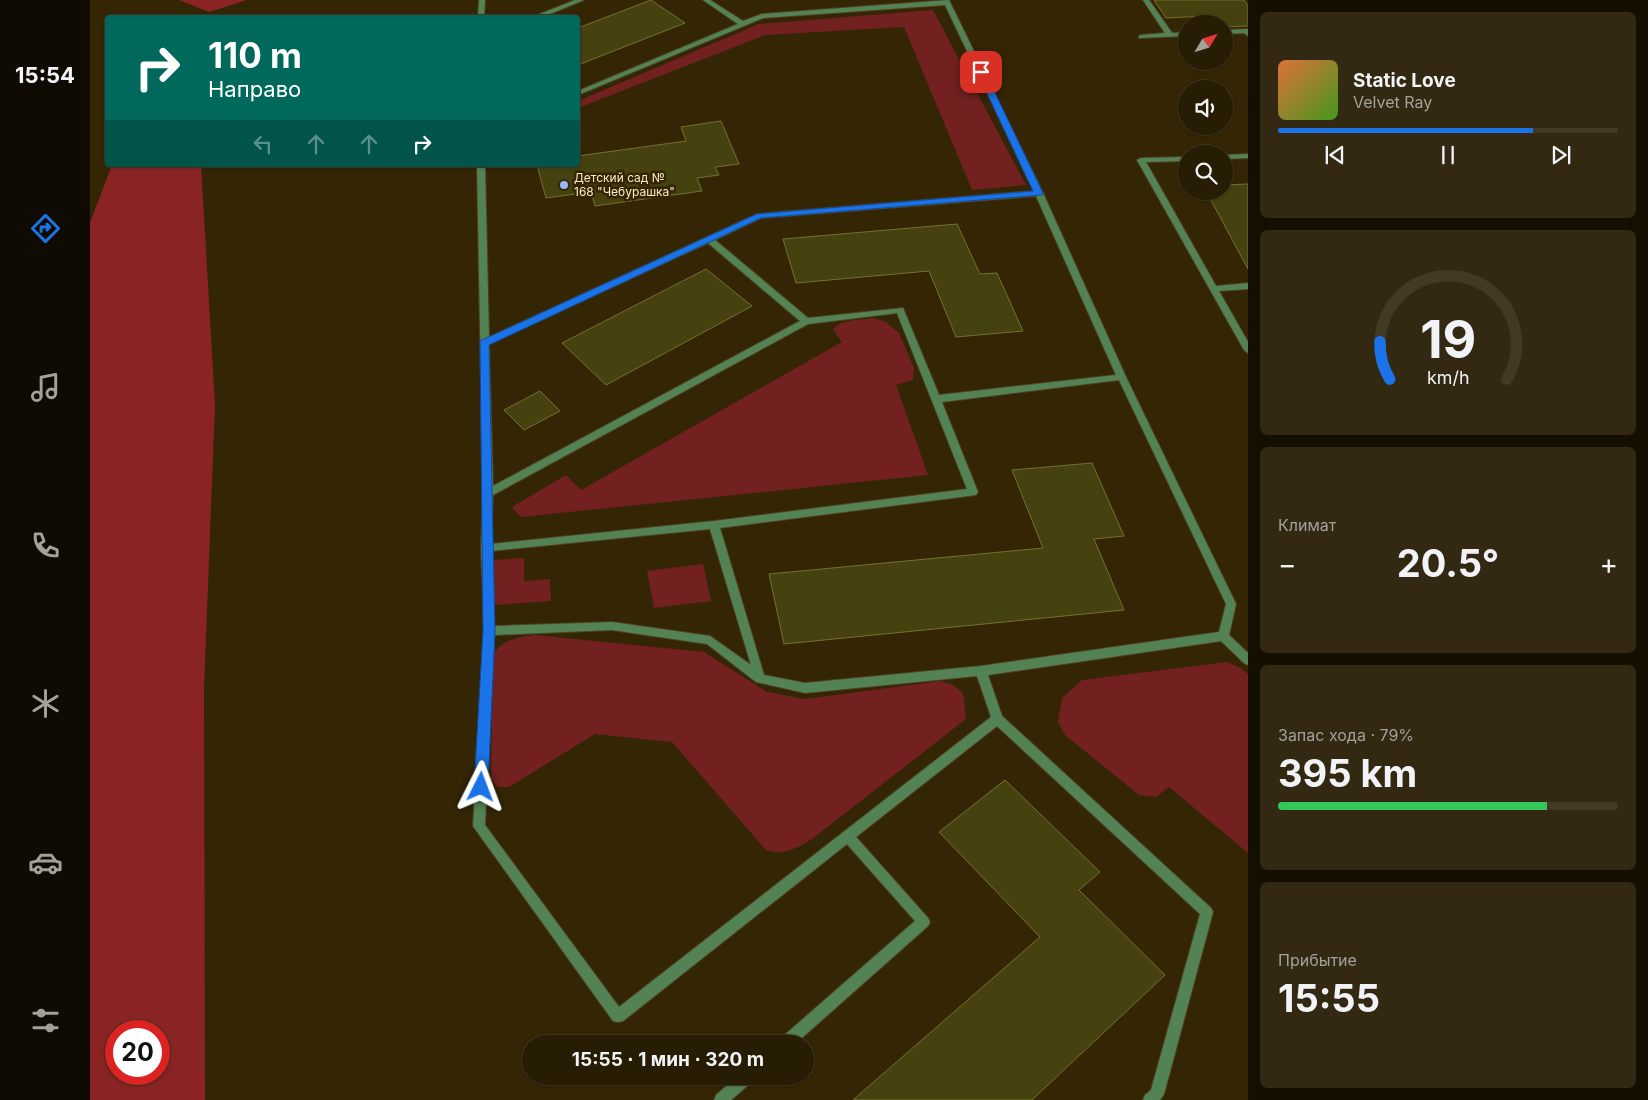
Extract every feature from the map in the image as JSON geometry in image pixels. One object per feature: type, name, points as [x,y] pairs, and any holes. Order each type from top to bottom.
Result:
[{"type":"lane","points":[[481,15],[482,0]]},
{"type":"lane","points":[[542,15],[581,0]]},
{"type":"lane","points":[[706,0],[743,24]]},
{"type":"lane","points":[[1146,0],[1170,35]]},
{"type":"lane","points":[[580,92],[762,16],[947,1],[1039,193],[1122,377],[1230,604],[1223,636]]},
{"type":"lane","points":[[1233,32],[1246,31],[1248,34]]},
{"type":"lane","points":[[1141,37],[1178,34]]},
{"type":"lane","points":[[1233,157],[1248,156]]},
{"type":"lane","points":[[1178,159],[1140,160],[1248,350]]},
{"type":"lane","points":[[482,167],[488,493],[486,548],[489,631],[479,826],[618,1016],[998,719]]},
{"type":"lane","points":[[484,343],[760,216],[1039,193]]},
{"type":"lane","points":[[710,239],[806,321]]},
{"type":"lane","points":[[1214,289],[1248,286]]},
{"type":"lane","points":[[486,548],[714,525],[973,492],[900,310],[806,321],[488,493]]},
{"type":"lane","points":[[936,400],[1122,377]]},
{"type":"lane","points":[[714,525],[760,679]]},
{"type":"lane","points":[[489,631],[612,626],[710,640],[760,679],[805,688],[982,671],[1223,636]]},
{"type":"lane","points":[[1223,636],[1248,660]]},
{"type":"lane","points":[[982,671],[998,719],[1207,912],[1156,1094],[1150,1100]]},
{"type":"lane","points":[[795,1035],[924,922],[848,837]]},
{"type":"lane","points":[[721,1100],[738,1085]]},
{"type":"shaded area","points":[[179,0],[247,0],[209,12]]},
{"type":"shaded area","points":[[933,10],[1026,185],[972,190],[904,27],[765,35],[580,107],[580,100],[759,24]]},
{"type":"shaded area","points":[[111,167],[201,167],[215,405],[204,688],[205,1100],[90,1100],[90,223]]},
{"type":"shaded area","points":[[874,318],[886,322],[899,333],[914,368],[913,380],[896,385],[928,475],[521,517],[512,507],[566,475],[581,490],[842,342],[833,329],[841,323]]},
{"type":"shaded area","points":[[524,558],[524,581],[550,579],[551,601],[494,605],[493,560]]},
{"type":"shaded area","points":[[703,564],[711,601],[654,608],[647,571]]},
{"type":"shaded area","points":[[535,635],[704,652],[767,692],[805,699],[941,681],[953,685],[963,693],[966,719],[812,839],[785,852],[773,852],[766,850],[672,742],[595,734],[509,787],[497,787],[491,779],[493,654],[507,642]]},
{"type":"shaded area","points":[[1227,662],[1241,668],[1248,674],[1248,853],[1169,787],[1156,797],[1139,795],[1065,735],[1058,722],[1062,698],[1082,680]]},
{"type":"building","points":[[651,0],[685,23],[580,64],[580,27]]},
{"type":"building","points":[[1154,0],[1244,0],[1248,6],[1248,26],[1233,27],[1233,15],[1178,15],[1178,17],[1166,18]]},
{"type":"building","points":[[721,121],[739,164],[715,167],[719,175],[697,178],[702,191],[595,206],[591,192],[546,198],[538,167],[580,167],[580,156],[686,141],[681,127]]},
{"type":"building","points":[[1248,184],[1248,269],[1211,200],[1233,200],[1233,185]]},
{"type":"building","points":[[957,224],[980,274],[997,273],[1023,331],[956,337],[929,271],[796,283],[783,239]]},
{"type":"building","points":[[706,269],[752,306],[606,385],[562,343]]},
{"type":"building","points":[[540,391],[560,411],[524,430],[504,410]]},
{"type":"building","points":[[1092,463],[1124,536],[1094,539],[1124,610],[784,644],[769,574],[1043,548],[1012,470]]},
{"type":"building","points":[[1005,780],[1100,872],[1079,890],[1165,975],[1032,1100],[853,1100],[1040,937],[939,832]]},
{"type":"place","name":"Детский сад № 168 \"Чебурашка\"","points":[[564,185]]},
{"type":"route","points":[[481,787],[489,631],[486,548],[488,493],[484,343],[760,216],[1039,193],[981,72]]}]
